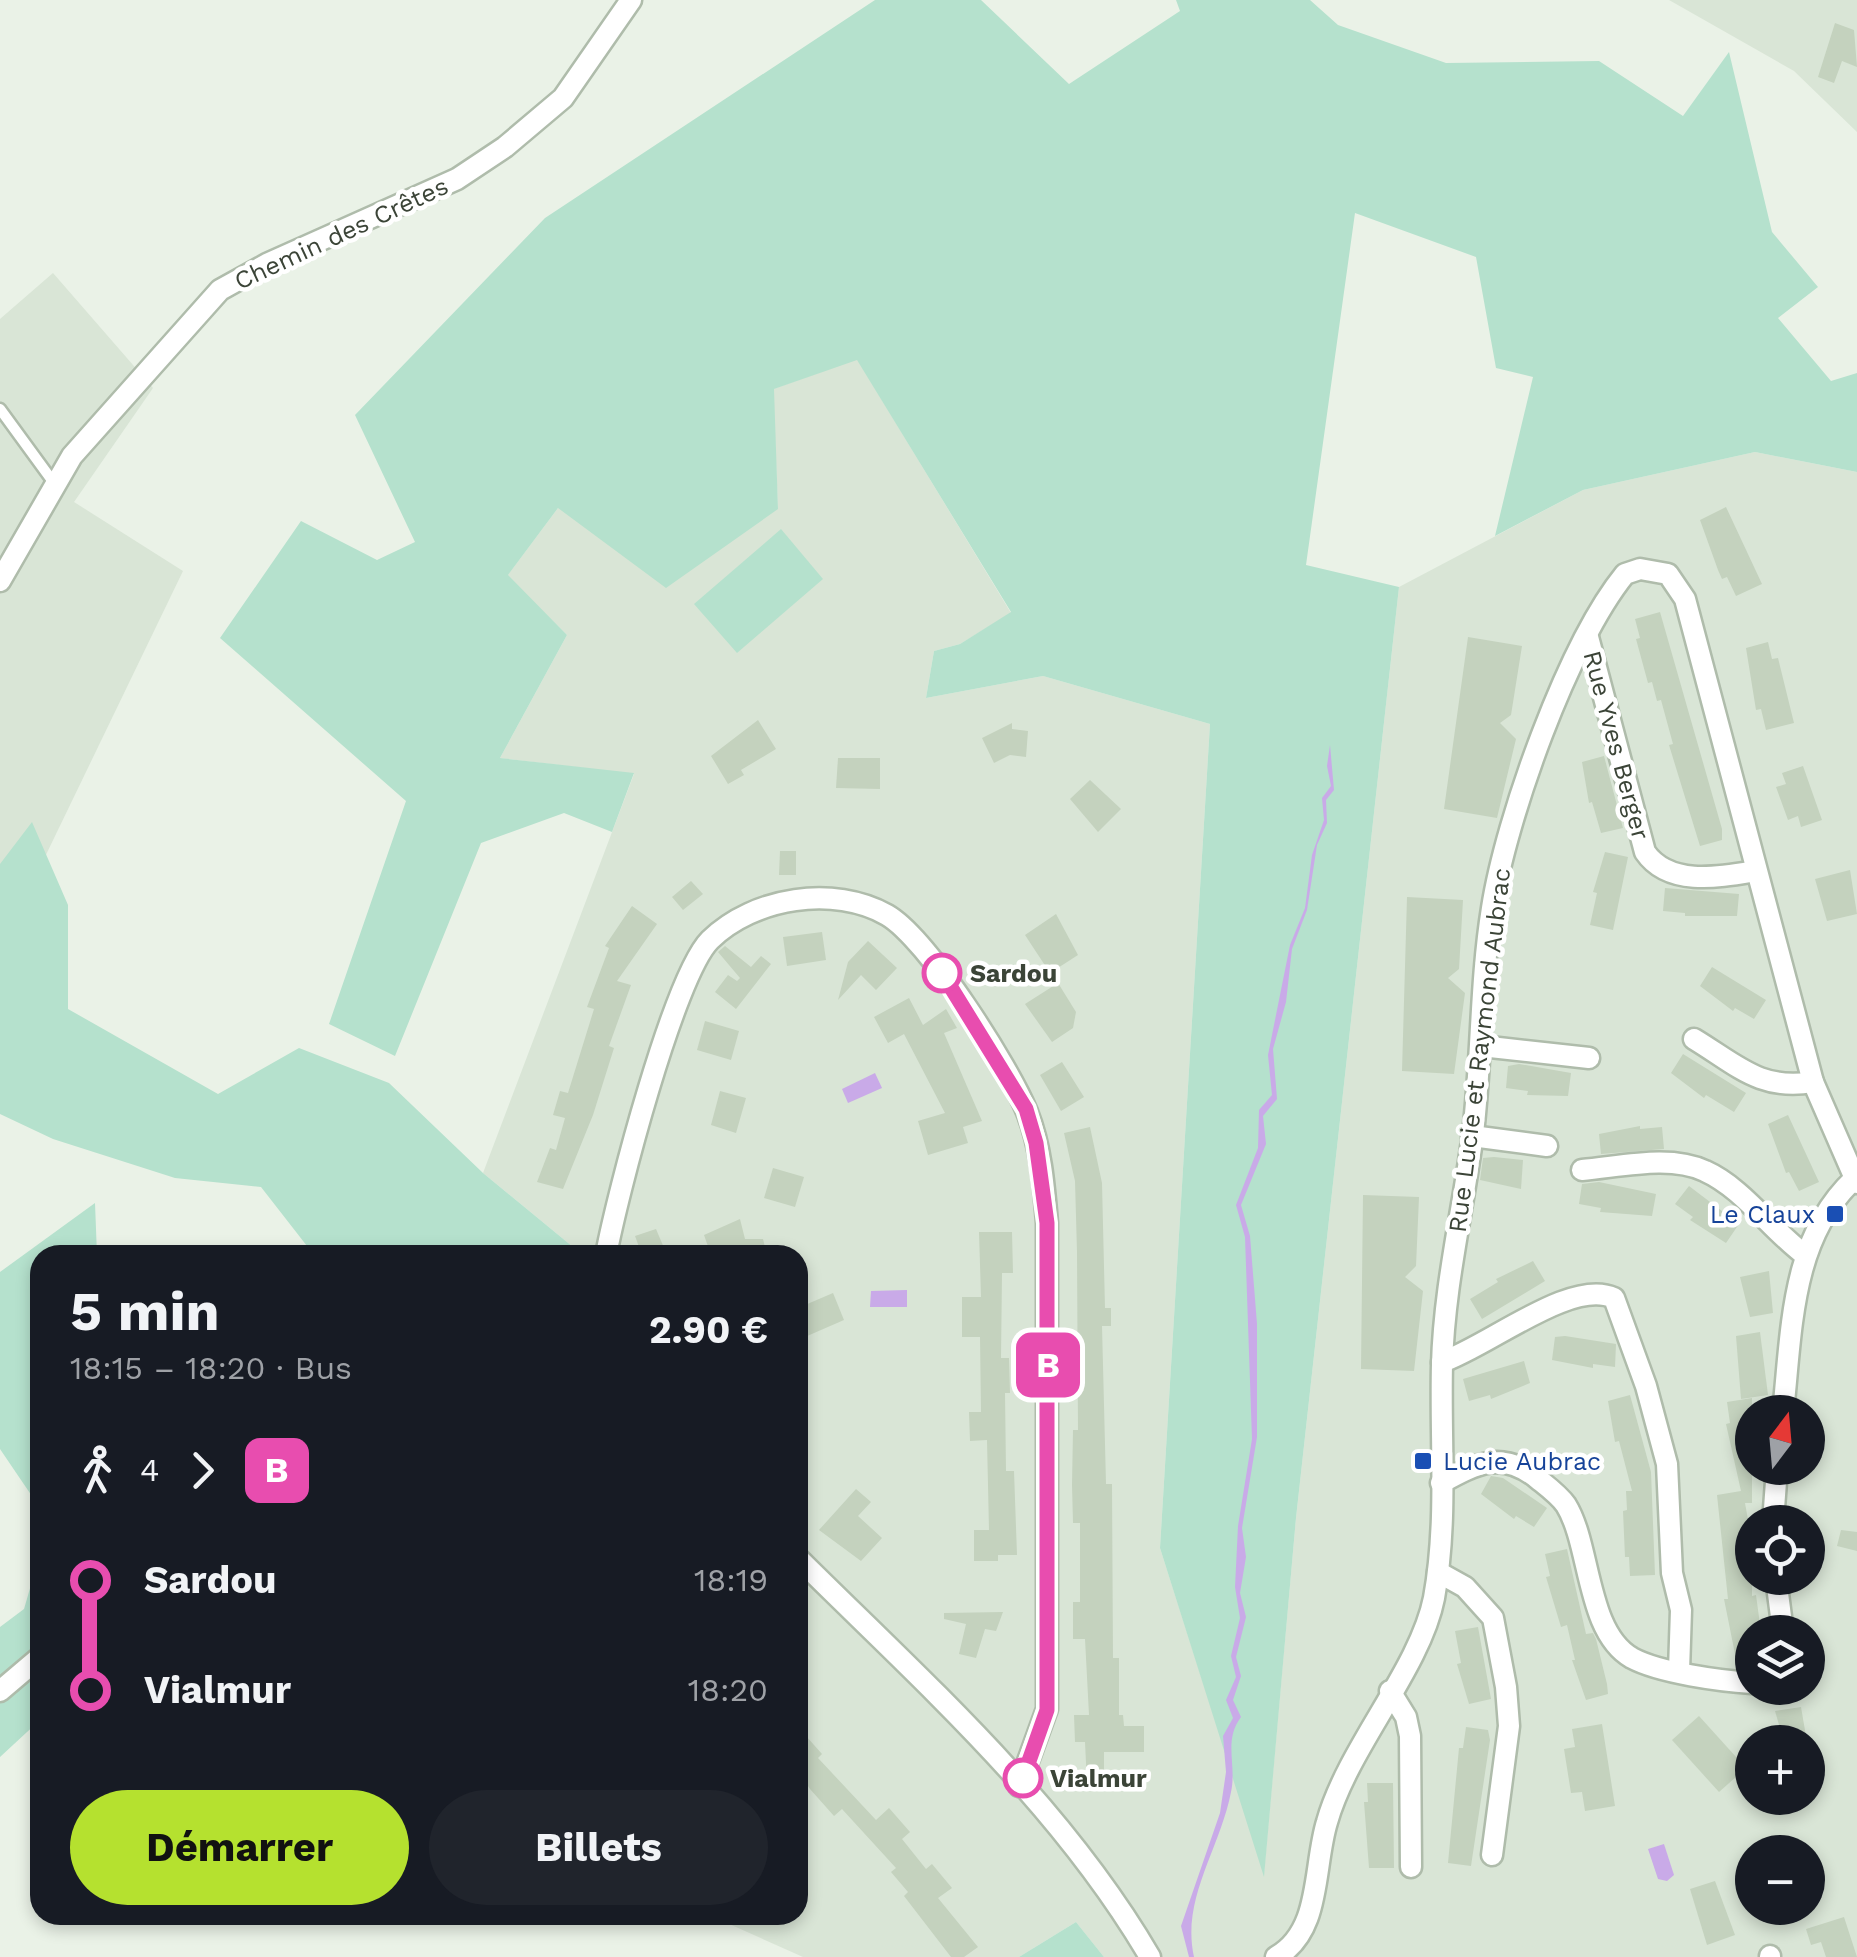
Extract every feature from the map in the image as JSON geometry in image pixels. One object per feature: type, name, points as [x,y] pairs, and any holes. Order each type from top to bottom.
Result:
[{"type":"street","name":"Chemin des Crêtes","points":[[0,581],[72,456],[220,290],[267,264],[458,179],[506,148],[563,98],[631,0]]},
{"type":"street","name":"Rue Lucie et Raymond Aubrac","points":[[1276,1957],[1294,1947],[1308,1918],[1326,1823],[1343,1779],[1432,1604],[1438,1572],[1442,1362],[1448,1285],[1472,1136],[1492,907],[1508,840],[1562,688],[1626,574],[1656,570],[1680,585],[1812,1082],[1855,1181]]},
{"type":"street","name":"Rue Yves Berger","points":[[1588,637],[1645,852],[1654,864],[1688,876],[1756,872]]},
{"type":"street","points":[[609,1245],[674,1012],[696,956],[712,938],[765,908],[793,900],[843,901],[889,916],[939,968],[1005,1072],[1026,1109],[1043,1180],[1047,1223],[1047,1710],[1019,1786]]},
{"type":"street","points":[[1694,1039],[1765,1083],[1778,1086],[1812,1082]]},
{"type":"street","points":[[1482,1046],[1589,1058]]},
{"type":"street","points":[[1472,1136],[1547,1146]]},
{"type":"street","points":[[1582,1170],[1660,1164],[1702,1169],[1722,1180],[1805,1255]]},
{"type":"street","points":[[1785,1395],[1805,1255],[1832,1200],[1855,1181]]},
{"type":"street","points":[[1442,1362],[1475,1350],[1572,1294],[1599,1291],[1614,1298],[1646,1386],[1667,1464],[1672,1573],[1681,1610],[1679,1672]]},
{"type":"street","points":[[1441,1483],[1476,1464],[1495,1459],[1529,1471],[1567,1506],[1595,1600],[1613,1638],[1631,1658],[1679,1672],[1735,1680]]},
{"type":"street","points":[[808,1567],[952,1704],[1124,1914],[1150,1957]]},
{"type":"street","points":[[1438,1572],[1465,1588],[1493,1618],[1503,1670],[1509,1726],[1492,1855]]},
{"type":"street","points":[[0,1691],[30,1666]]},
{"type":"street","points":[[1390,1692],[1406,1717],[1410,1736],[1411,1867]]},
{"type":"lane","points":[[0,409],[54,483]]},
{"type":"shaded area","points":[[1669,0],[1857,0],[1857,132],[1794,71]]},
{"type":"shaded area","points":[[53,273],[153,388],[74,502],[183,571],[0,950],[0,319]]},
{"type":"shaded area","points":[[857,359],[1011,613],[960,644],[934,651],[926,698],[1043,676],[1210,724],[1160,1548],[1264,1873],[1296,1518],[1399,587],[1583,490],[1755,452],[1857,472],[1857,1957],[1104,1957],[1076,1922],[1019,1957],[803,1957],[731,1925],[808,1925],[808,1245],[571,1245],[483,1173],[634,774],[500,758],[567,635],[507,576],[558,508],[778,509],[773,389]]},
{"type":"shaded area","points":[[1330,745],[1334,790],[1326,800],[1327,823],[1317,845],[1307,910],[1292,949],[1286,1002],[1273,1049],[1277,1099],[1263,1116],[1266,1144],[1241,1205],[1250,1236],[1257,1324],[1257,1437],[1242,1528],[1246,1557],[1240,1593],[1246,1617],[1236,1657],[1241,1676],[1233,1700],[1241,1717],[1233,1735],[1231,1792],[1197,1894],[1191,1936],[1194,1957],[1189,1957],[1181,1926],[1220,1813],[1226,1772],[1223,1736],[1233,1718],[1226,1700],[1236,1677],[1231,1656],[1240,1618],[1235,1587],[1238,1526],[1252,1439],[1245,1237],[1236,1205],[1258,1148],[1259,1110],[1272,1095],[1268,1055],[1290,945],[1305,908],[1312,855],[1324,820],[1322,798],[1331,786],[1327,766]]},
{"type":"shaded area","points":[[875,1073],[882,1088],[848,1103],[842,1089]]},
{"type":"shaded area","points":[[907,1290],[907,1307],[870,1307],[871,1291]]},
{"type":"shaded area","points":[[1664,1844],[1674,1875],[1667,1881],[1658,1879],[1648,1849]]},
{"type":"green space","points":[[875,0],[981,0],[1069,84],[1180,11],[1176,0],[1310,0],[1338,25],[1446,63],[1599,61],[1683,116],[1729,52],[1772,232],[1818,287],[1778,318],[1831,381],[1857,373],[1857,472],[1755,452],[1583,490],[1495,536],[1533,377],[1496,368],[1476,257],[1355,213],[1306,565],[1399,587],[1296,1518],[1264,1877],[1160,1548],[1210,724],[1043,676],[926,698],[934,651],[960,644],[1011,612],[857,360],[774,389],[778,509],[666,588],[558,508],[508,575],[567,635],[500,758],[634,773],[612,832],[564,813],[481,843],[395,1056],[329,1024],[406,801],[220,638],[301,521],[377,560],[415,542],[355,415],[545,218]]},
{"type":"green space","points":[[781,529],[823,579],[737,653],[694,604]]},
{"type":"green space","points":[[32,822],[68,905],[68,1009],[218,1094],[299,1048],[389,1083],[483,1173],[571,1245],[306,1245],[261,1187],[175,1178],[53,1139],[0,1114],[0,864]]},
{"type":"green space","points":[[95,1203],[97,1245],[37,1245]]},
{"type":"green space","points":[[30,1250],[30,1493],[0,1449],[0,1272]]},
{"type":"green space","points":[[30,1588],[30,1729],[0,1757],[0,1627],[24,1609]]},
{"type":"green space","points":[[1076,1922],[1104,1957],[1019,1957]]},
{"type":"building","points":[[1835,23],[1854,30],[1857,67],[1842,61],[1834,83],[1818,77]]},
{"type":"building","points":[[1726,507],[1762,584],[1736,596],[1727,577],[1722,579],[1700,520]]},
{"type":"building","points":[[1660,612],[1722,829],[1722,840],[1700,846],[1669,745],[1673,744],[1661,700],[1657,701],[1652,682],[1648,683],[1636,639],[1640,638],[1635,619]]},
{"type":"building","points":[[1468,637],[1522,646],[1511,715],[1500,723],[1516,739],[1497,818],[1444,809]]},
{"type":"building","points":[[1768,642],[1772,659],[1778,658],[1794,723],[1766,730],[1761,709],[1756,710],[1746,648]]},
{"type":"building","points":[[758,720],[776,749],[741,770],[744,775],[728,784],[711,756]]},
{"type":"building","points":[[1012,723],[1012,729],[1028,731],[1026,757],[1010,755],[994,763],[982,738]]},
{"type":"building","points":[[1604,756],[1623,828],[1601,833],[1592,802],[1589,803],[1582,762]]},
{"type":"building","points":[[838,758],[880,758],[880,789],[836,788]]},
{"type":"building","points":[[1803,766],[1822,820],[1801,827],[1798,816],[1788,820],[1776,787],[1786,784],[1782,773]]},
{"type":"building","points":[[1090,780],[1121,809],[1098,832],[1070,799]]},
{"type":"building","points":[[780,851],[796,851],[796,875],[779,875]]},
{"type":"building","points":[[1605,852],[1628,857],[1613,930],[1590,925],[1597,893],[1593,892]]},
{"type":"building","points":[[1850,870],[1857,914],[1827,921],[1815,879]]},
{"type":"building","points":[[691,881],[703,894],[683,910],[672,897]]},
{"type":"building","points":[[1665,888],[1739,894],[1737,916],[1685,916],[1663,911]]},
{"type":"building","points":[[1407,897],[1463,900],[1459,969],[1448,978],[1465,993],[1454,1074],[1402,1071]]},
{"type":"building","points":[[632,906],[657,924],[617,981],[631,985],[609,1046],[614,1048],[593,1115],[563,1189],[537,1182],[550,1148],[556,1150],[565,1118],[553,1115],[560,1091],[568,1093],[594,1009],[587,1007],[609,948],[605,946]]},
{"type":"building","points":[[1056,914],[1078,955],[1050,973],[1025,935]]},
{"type":"building","points":[[822,932],[826,960],[787,966],[783,937]]},
{"type":"building","points":[[868,941],[897,968],[876,990],[861,975],[838,1000],[848,962]]},
{"type":"building","points":[[725,946],[751,967],[761,956],[771,964],[736,1009],[715,992],[728,975],[737,981],[740,978],[718,952]]},
{"type":"building","points":[[1712,967],[1766,1000],[1754,1019],[1735,1008],[1733,1011],[1700,986]]},
{"type":"building","points":[[1058,983],[1076,1012],[1073,1028],[1052,1042],[1025,1004]]},
{"type":"building","points":[[909,998],[923,1025],[946,1009],[957,1028],[944,1033],[982,1121],[963,1127],[968,1143],[928,1155],[918,1121],[945,1113],[904,1034],[888,1043],[874,1017]]},
{"type":"building","points":[[705,1021],[739,1031],[731,1060],[697,1050]]},
{"type":"building","points":[[1683,1054],[1746,1093],[1734,1112],[1706,1095],[1704,1098],[1671,1073]]},
{"type":"building","points":[[1062,1062],[1084,1097],[1061,1111],[1040,1075]]},
{"type":"building","points":[[1519,1064],[1571,1073],[1568,1096],[1527,1095],[1528,1091],[1506,1088],[1508,1066]]},
{"type":"building","points":[[720,1091],[746,1098],[736,1133],[711,1125]]},
{"type":"building","points":[[1788,1115],[1819,1182],[1799,1191],[1789,1172],[1786,1173],[1768,1124]]},
{"type":"building","points":[[1640,1126],[1662,1127],[1664,1149],[1601,1154],[1599,1134]]},
{"type":"building","points":[[1090,1127],[1102,1183],[1105,1308],[1111,1308],[1111,1326],[1102,1326],[1106,1484],[1112,1484],[1113,1658],[1119,1658],[1119,1715],[1123,1715],[1124,1726],[1144,1726],[1144,1752],[1104,1752],[1104,1783],[1087,1784],[1085,1742],[1075,1742],[1074,1715],[1089,1715],[1085,1639],[1073,1639],[1073,1602],[1080,1602],[1080,1523],[1073,1523],[1072,1485],[1073,1430],[1078,1430],[1077,1252],[1075,1181],[1064,1133]]},
{"type":"building","points":[[1483,1158],[1523,1160],[1521,1189],[1480,1180]]},
{"type":"building","points":[[773,1168],[804,1177],[795,1207],[764,1198]]},
{"type":"building","points":[[1599,1182],[1656,1194],[1652,1216],[1600,1212],[1601,1208],[1579,1204],[1582,1184]]},
{"type":"building","points":[[1689,1186],[1739,1224],[1726,1243],[1690,1220],[1693,1217],[1675,1204]]},
{"type":"building","points":[[1363,1195],[1419,1197],[1416,1266],[1405,1277],[1423,1291],[1414,1371],[1361,1369]]},
{"type":"building","points":[[740,1219],[745,1239],[763,1239],[764,1245],[708,1245],[704,1235]]},
{"type":"building","points":[[656,1229],[663,1245],[638,1245],[635,1236]]},
{"type":"building","points":[[979,1232],[1012,1232],[1013,1273],[1002,1273],[1001,1358],[1009,1358],[1010,1393],[1005,1393],[1006,1471],[1014,1471],[1017,1555],[998,1555],[998,1561],[974,1561],[974,1530],[989,1530],[987,1440],[970,1441],[969,1412],[981,1412],[980,1337],[962,1337],[962,1297],[981,1297]]},
{"type":"building","points":[[1533,1261],[1545,1281],[1482,1319],[1470,1299],[1498,1282],[1496,1279]]},
{"type":"building","points":[[1769,1271],[1773,1313],[1750,1317],[1740,1277]]},
{"type":"building","points":[[833,1293],[844,1320],[808,1336],[808,1304]]},
{"type":"building","points":[[1760,1332],[1768,1395],[1741,1395],[1736,1336]]},
{"type":"building","points":[[1555,1337],[1616,1344],[1615,1367],[1593,1364],[1593,1368],[1552,1360]]},
{"type":"building","points":[[1524,1361],[1530,1383],[1491,1399],[1490,1395],[1469,1401],[1463,1379]]},
{"type":"building","points":[[1630,1395],[1651,1472],[1655,1575],[1630,1576],[1629,1557],[1625,1557],[1623,1511],[1627,1510],[1626,1491],[1632,1491],[1619,1441],[1615,1442],[1608,1401]]},
{"type":"building","points":[[1735,1401],[1735,1464],[1726,1424],[1730,1423],[1727,1402]]},
{"type":"building","points":[[1491,1476],[1503,1478],[1547,1508],[1534,1527],[1516,1516],[1514,1519],[1481,1494]]},
{"type":"building","points":[[1740,1485],[1752,1485],[1752,1503],[1735,1505],[1735,1595],[1756,1595],[1759,1615],[1735,1615],[1735,1654],[1724,1599],[1728,1599],[1717,1495],[1741,1491]]},
{"type":"building","points":[[856,1489],[871,1502],[858,1516],[882,1538],[861,1561],[819,1530]]},
{"type":"building","points":[[1841,1530],[1857,1532],[1857,1551],[1837,1546]]},
{"type":"building","points":[[1567,1549],[1586,1634],[1593,1633],[1596,1639],[1607,1684],[1608,1694],[1586,1700],[1572,1660],[1567,1625],[1561,1627],[1546,1577],[1550,1576],[1545,1554]]},
{"type":"building","points":[[1003,1612],[996,1631],[985,1629],[976,1658],[959,1654],[966,1624],[944,1619],[944,1613]]},
{"type":"building","points":[[1478,1627],[1491,1699],[1469,1704],[1457,1664],[1461,1663],[1455,1631]]},
{"type":"building","points":[[1801,1707],[1804,1725],[1779,1725],[1775,1711]]},
{"type":"building","points":[[1699,1716],[1735,1756],[1735,1778],[1719,1792],[1672,1740]]},
{"type":"building","points":[[1602,1724],[1615,1806],[1585,1811],[1582,1792],[1571,1793],[1564,1749],[1575,1747],[1572,1729]]},
{"type":"building","points":[[1466,1727],[1488,1730],[1490,1740],[1471,1866],[1448,1863],[1459,1748],[1463,1748]]},
{"type":"building","points":[[808,1738],[822,1754],[818,1758],[876,1820],[889,1808],[910,1832],[902,1839],[926,1869],[932,1864],[952,1888],[938,1898],[978,1947],[964,1957],[951,1957],[904,1896],[908,1892],[891,1872],[896,1868],[842,1809],[834,1816],[810,1789]]},
{"type":"building","points":[[1367,1783],[1393,1783],[1394,1868],[1369,1868],[1364,1802],[1368,1802]]},
{"type":"building","points":[[1715,1881],[1735,1935],[1707,1945],[1690,1889]]},
{"type":"building","points":[[1844,1917],[1857,1957],[1826,1957],[1821,1942],[1811,1945],[1806,1929]]},
{"type":"bus line","name":"B","points":[[942,973],[1026,1109],[1043,1180],[1047,1223],[1047,1710],[1036,1751],[1023,1778]]},
{"type":"place","name":"Sardou","points":[[942,973]]},
{"type":"place","name":"Le Claux","points":[[1835,1214]]},
{"type":"place","name":"Lucie Aubrac","points":[[1423,1461]]},
{"type":"place","name":"Vialmur","points":[[1023,1778]]}]
